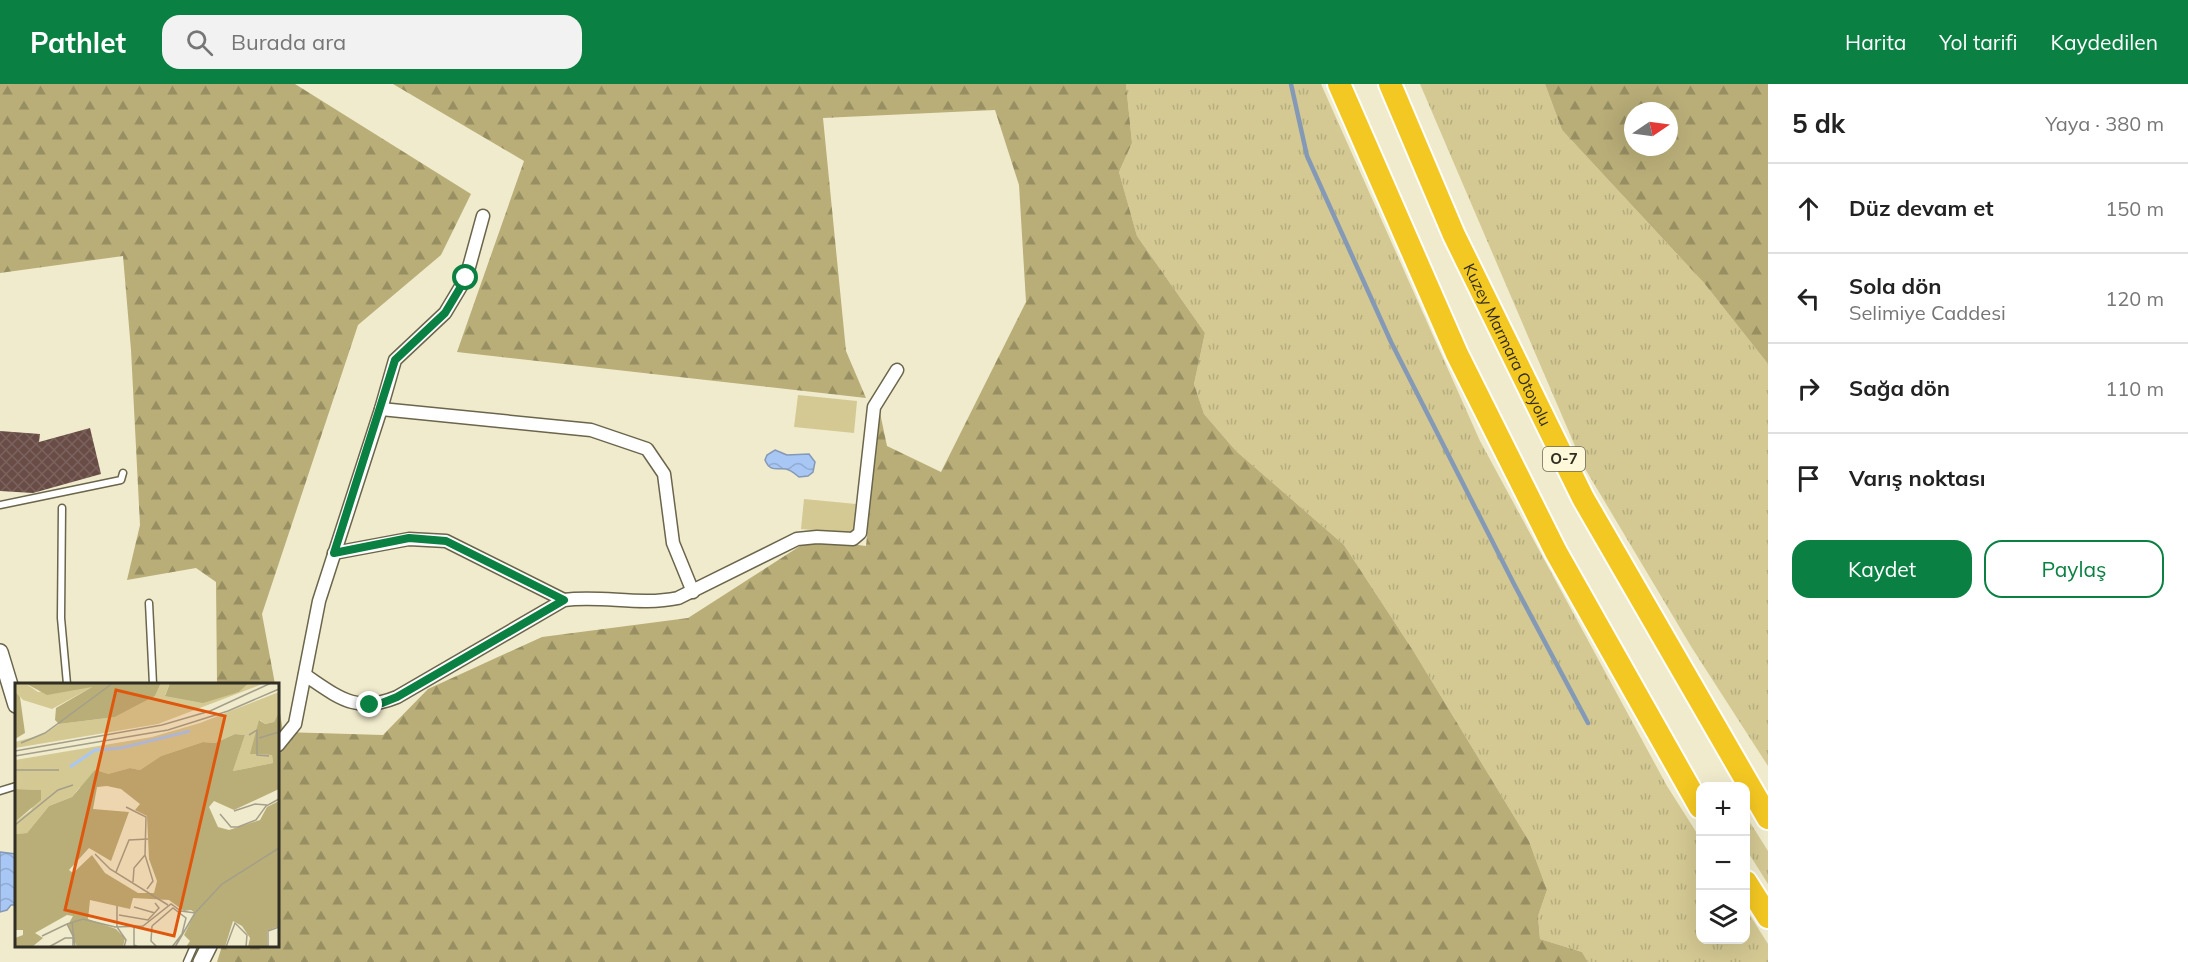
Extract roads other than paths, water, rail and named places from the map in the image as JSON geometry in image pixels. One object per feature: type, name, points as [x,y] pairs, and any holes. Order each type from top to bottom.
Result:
[{"type":"highway","name":"O-7","points":[[1339,84],[1457,354],[1556,552],[1696,798]]},
{"type":"highway","name":"Kuzey Marmara Otoyolu","points":[[1390,84],[1454,235],[1583,498],[1768,818]]},
{"type":"highway","points":[[1750,888],[1768,917]]},
{"type":"street","points":[[279,744],[295,724],[319,601],[395,360],[445,313],[466,278],[483,216]]},
{"type":"street","points":[[305,675],[341,699],[355,704],[382,703],[397,697],[564,600],[582,597],[662,602],[693,592],[786,542],[817,537],[849,540],[857,537],[860,533],[874,407],[897,370]]},
{"type":"street","points":[[381,409],[591,430],[647,448],[664,474],[673,543],[693,592]]},
{"type":"street","points":[[334,553],[409,538],[446,541],[564,600]]},
{"type":"street","points":[[0,652],[15,702]]},
{"type":"street","points":[[201,962],[208,947]]},
{"type":"lane","points":[[0,505],[121,480],[123,473]]},
{"type":"lane","points":[[62,508],[61,618],[67,683]]},
{"type":"lane","points":[[149,603],[153,683]]},
{"type":"lane","points":[[0,791],[15,786]]},
{"type":"lane","points":[[187,962],[193,947]]},
{"type":"water","points":[[775,450],[787,455],[809,454],[815,462],[813,472],[808,476],[799,477],[788,470],[771,468],[765,460],[767,455]]},
{"type":"water","points":[[0,852],[15,854],[15,905],[0,912]]},
{"type":"waterway","points":[[1291,84],[1307,156],[1391,342],[1515,586],[1588,723]]}]
